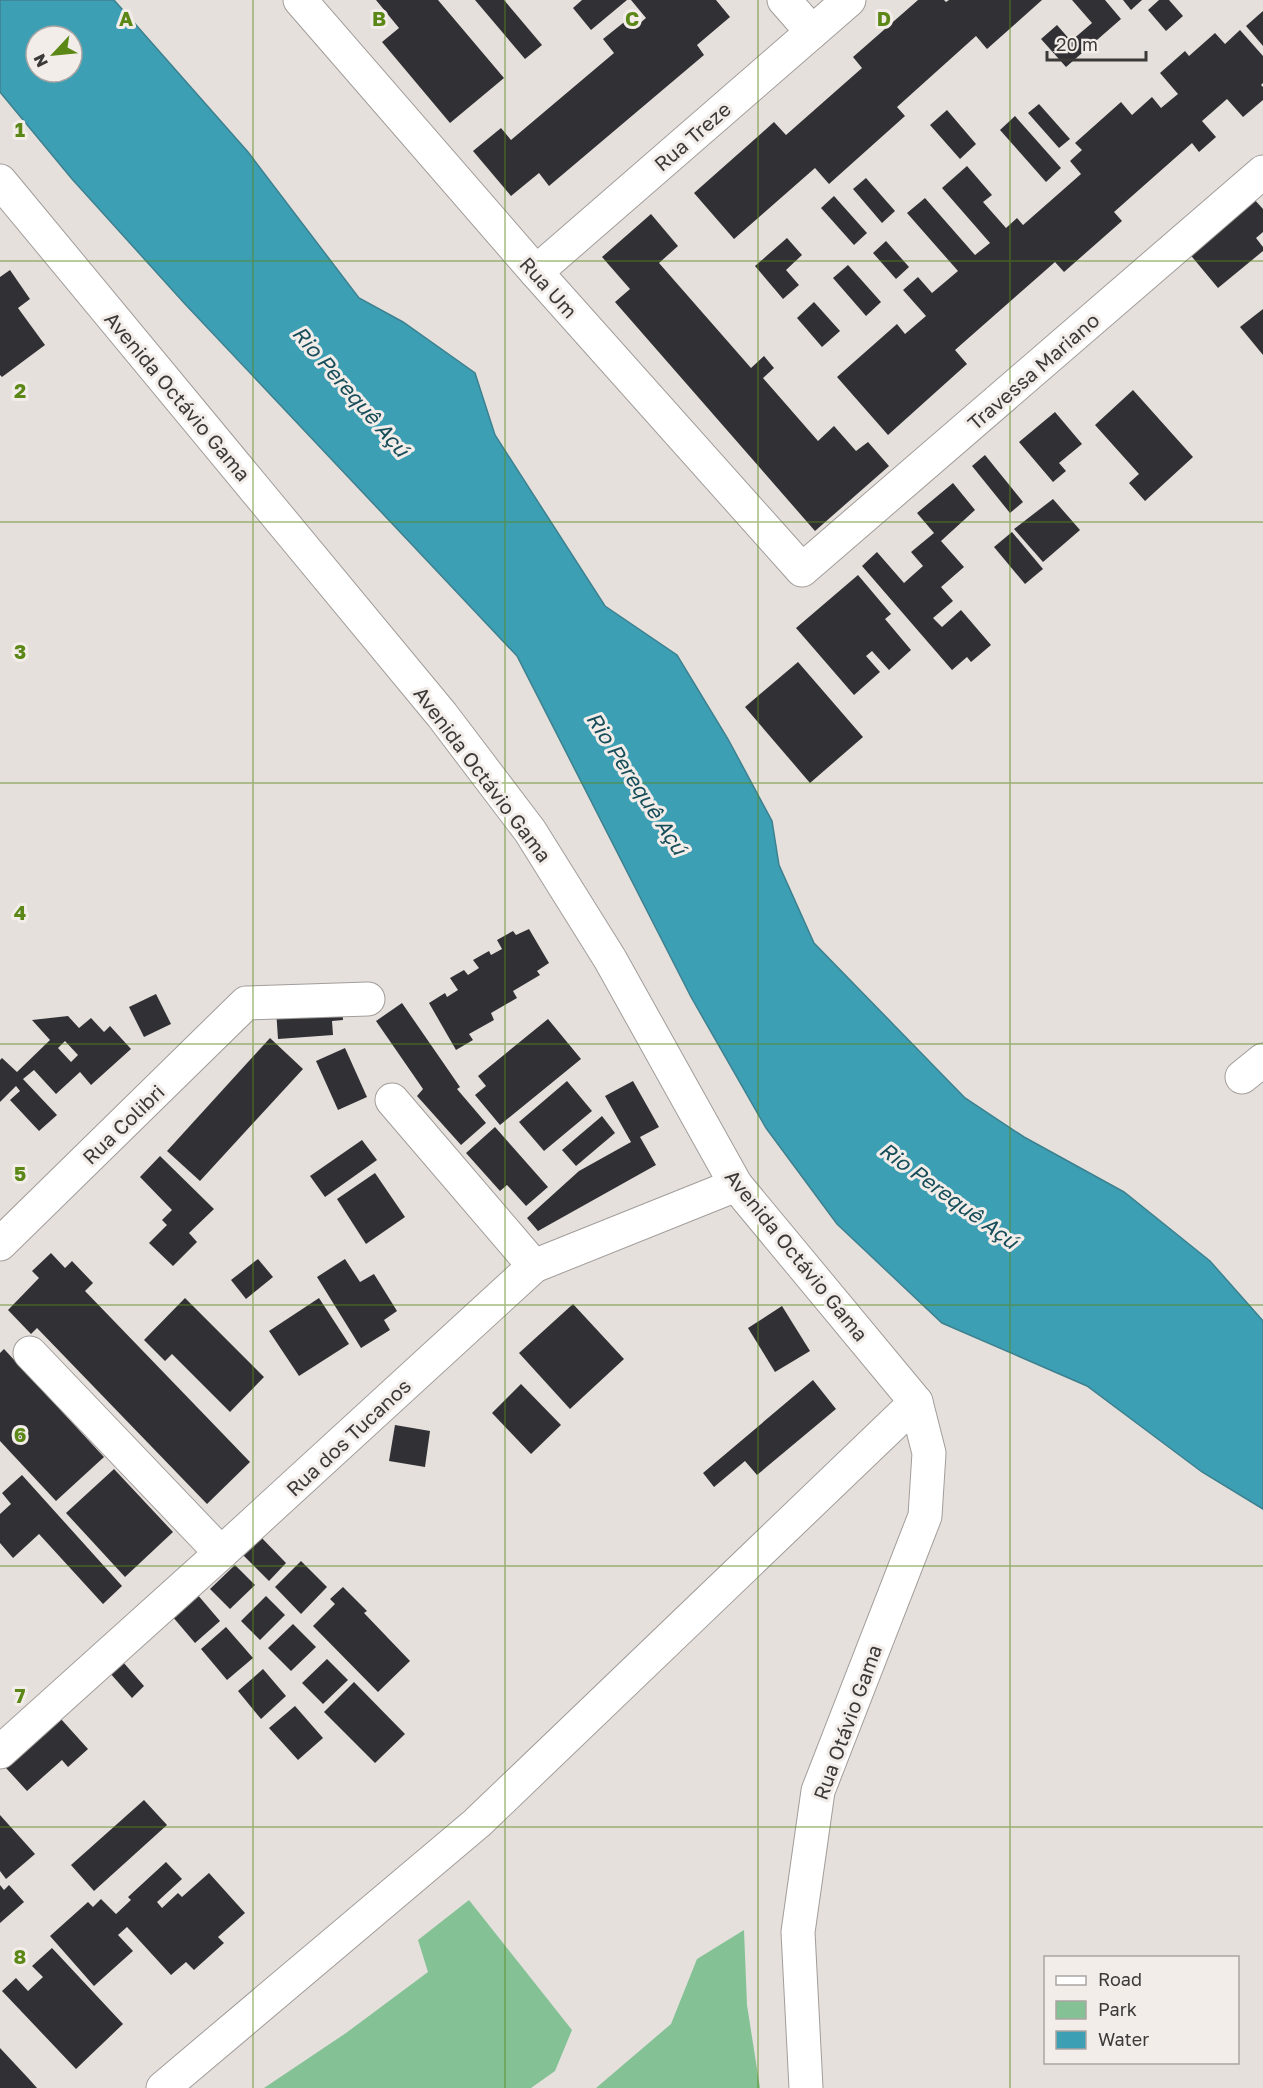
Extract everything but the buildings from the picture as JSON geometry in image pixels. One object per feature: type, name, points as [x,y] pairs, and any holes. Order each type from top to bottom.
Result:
[{"type":"street","name":"Rua Um","points":[[300,0],[536,272],[802,570]]},
{"type":"street","points":[[784,0],[812,32]]},
{"type":"street","name":"Rua Treze","points":[[536,272],[849,0]]},
{"type":"street","name":"Travessa Mariano","points":[[802,570],[1263,172]]},
{"type":"street","name":"Avenida Octávio Gama","points":[[0,182],[442,715],[530,831],[610,959],[736,1185],[916,1402]]},
{"type":"street","name":"Rua Colibri","points":[[0,1244],[246,1003],[368,999]]},
{"type":"street","points":[[392,1100],[534,1266]]},
{"type":"street","name":"Rua dos Tucanos","points":[[0,1752],[534,1266],[736,1185]]},
{"type":"street","points":[[30,1353],[221,1553]]},
{"type":"street","points":[[163,2088],[477,1824],[916,1402]]},
{"type":"street","name":"Rua Otávio Gama","points":[[806,2088],[798,1932],[819,1791],[925,1516],[929,1454],[916,1402]]},
{"type":"green space","points":[[469,1900],[572,2030],[555,2071],[531,2088],[264,2088],[346,2033],[428,1972],[418,1940]]},
{"type":"green space","points":[[744,1930],[747,2005],[760,2088],[596,2088],[671,2024],[697,1959]]},
{"type":"water","name":"Rio Perequê Açú","points":[[0,0],[114,0],[248,152],[359,298],[403,322],[475,373],[495,435],[605,606],[677,655],[728,739],[772,821],[779,865],[814,943],[965,1098],[1024,1137],[1124,1192],[1210,1261],[1263,1321],[1263,1509],[1202,1472],[1087,1386],[942,1323],[837,1224],[766,1128],[691,997],[517,656],[185,304],[72,179],[0,92]]}]
